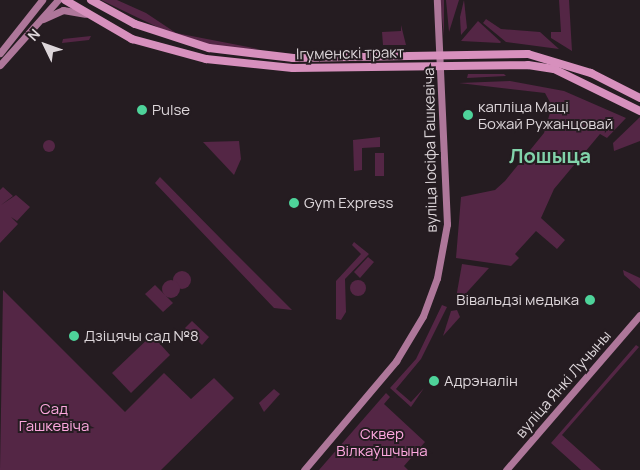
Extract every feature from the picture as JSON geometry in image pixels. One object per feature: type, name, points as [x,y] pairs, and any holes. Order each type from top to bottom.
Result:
[{"type":"main road","name":"Ігуменскі тракт","points":[[66,0],[85,14],[132,39],[231,64],[293,68],[514,64],[554,69],[640,111]]},
{"type":"main road","name":"Ігуменскі тракт","points":[[94,2],[182,42],[252,55],[541,56],[591,73],[640,98]]},
{"type":"street","points":[[0,53],[42,0]]},
{"type":"street","points":[[0,65],[58,0]]},
{"type":"street","name":"вуліца Іосіфа Гашкевіча","points":[[304,470],[396,361],[423,316],[437,278],[447,224],[443,65],[437,0]]},
{"type":"street","points":[[38,21],[63,10],[85,14]]},
{"type":"street","name":"вуліца Янкі Лучыны","points":[[506,470],[640,315]]},
{"type":"green space","points":[[101,0],[117,0],[146,13],[176,33],[258,49],[219,48],[174,35]]},
{"type":"green space","points":[[440,0],[444,0],[444,36]]},
{"type":"green space","points":[[446,0],[459,0],[449,32]]},
{"type":"green space","points":[[464,0],[467,28],[461,35],[460,17]]},
{"type":"green space","points":[[559,0],[569,0],[572,51],[551,38],[551,32],[561,32]]},
{"type":"green space","points":[[486,19],[501,29],[540,32],[559,49],[506,42],[483,23]]},
{"type":"green space","points":[[478,21],[501,42],[461,41]]},
{"type":"green space","points":[[401,25],[406,45],[383,45],[382,32],[401,31]]},
{"type":"green space","points":[[91,36],[89,40],[62,43],[63,39]]},
{"type":"green space","points":[[468,74],[504,74],[506,76],[467,78]]},
{"type":"green space","points":[[510,81],[564,91],[626,118],[607,138],[600,134],[554,189],[541,218],[565,240],[557,249],[536,231],[515,254],[519,258],[511,266],[456,258],[461,197],[495,190],[505,181],[544,133],[552,106],[545,93],[459,83]]},
{"type":"green space","points":[[640,117],[640,141],[614,151],[613,143]]},
{"type":"green space","points":[[380,137],[380,147],[362,148],[362,170],[354,171],[353,140]]},
{"type":"green space","points":[[47,140],[51,140],[55,146],[51,152],[47,152],[43,148],[43,144]]},
{"type":"green space","points":[[239,141],[241,159],[234,175],[203,142]]},
{"type":"green space","points":[[375,153],[384,153],[384,176],[375,176]]},
{"type":"green space","points":[[160,177],[292,310],[274,308],[155,183]]},
{"type":"green space","points":[[3,187],[13,196],[1,205],[16,195],[30,207],[17,221],[11,217],[18,224],[0,243],[0,190]]},
{"type":"green space","points":[[354,242],[369,254],[345,279],[346,312],[341,320],[336,319],[336,281],[361,254],[352,245]]},
{"type":"green space","points":[[368,257],[374,262],[360,278],[354,272]]},
{"type":"green space","points":[[462,264],[489,268],[459,301],[456,298]]},
{"type":"green space","points":[[623,270],[640,278],[640,289],[624,275]]},
{"type":"green space","points":[[182,271],[188,274],[191,280],[188,286],[182,289],[176,286],[173,280],[176,274]]},
{"type":"green space","points":[[171,280],[177,283],[180,289],[177,295],[171,298],[165,295],[162,289],[165,283]]},
{"type":"green space","points":[[358,280],[366,288],[358,296],[350,288]]},
{"type":"green space","points":[[155,285],[173,303],[163,312],[145,294]]},
{"type":"green space","name":"Сад Гашкевіча","points":[[3,290],[125,412],[164,373],[191,399],[214,378],[234,398],[161,470],[0,470]]},
{"type":"green space","points":[[442,305],[447,307],[421,359],[396,389],[411,402],[424,388],[411,407],[390,388],[416,359]]},
{"type":"green space","points":[[457,310],[460,317],[443,336],[451,311]]},
{"type":"green space","points":[[192,321],[209,337],[202,345],[185,328]]},
{"type":"green space","points":[[152,335],[170,355],[131,393],[112,373]]},
{"type":"green space","points":[[636,345],[639,347],[562,435],[601,470],[581,470],[551,443]]},
{"type":"green space","points":[[274,389],[280,394],[264,412],[259,403]]},
{"type":"green space","name":"Сквер Вілкаўшчына","points":[[386,393],[390,397],[384,404],[425,442],[404,466],[408,470],[319,470]]},
{"type":"place","name":"Pulse","points":[[142,110]]},
{"type":"place","name":"капліца Маці Божай Ружанцовай","points":[[468,115]]},
{"type":"place","name":"Gym Express","points":[[294,203]]},
{"type":"place","name":"Вівальдзі медыка","points":[[590,300]]},
{"type":"place","name":"Дзіцячы сад №8","points":[[74,336]]},
{"type":"place","name":"Адрэналін","points":[[434,381]]},
{"type":"district","name":"Лошыца","points":[[550,155]]}]
